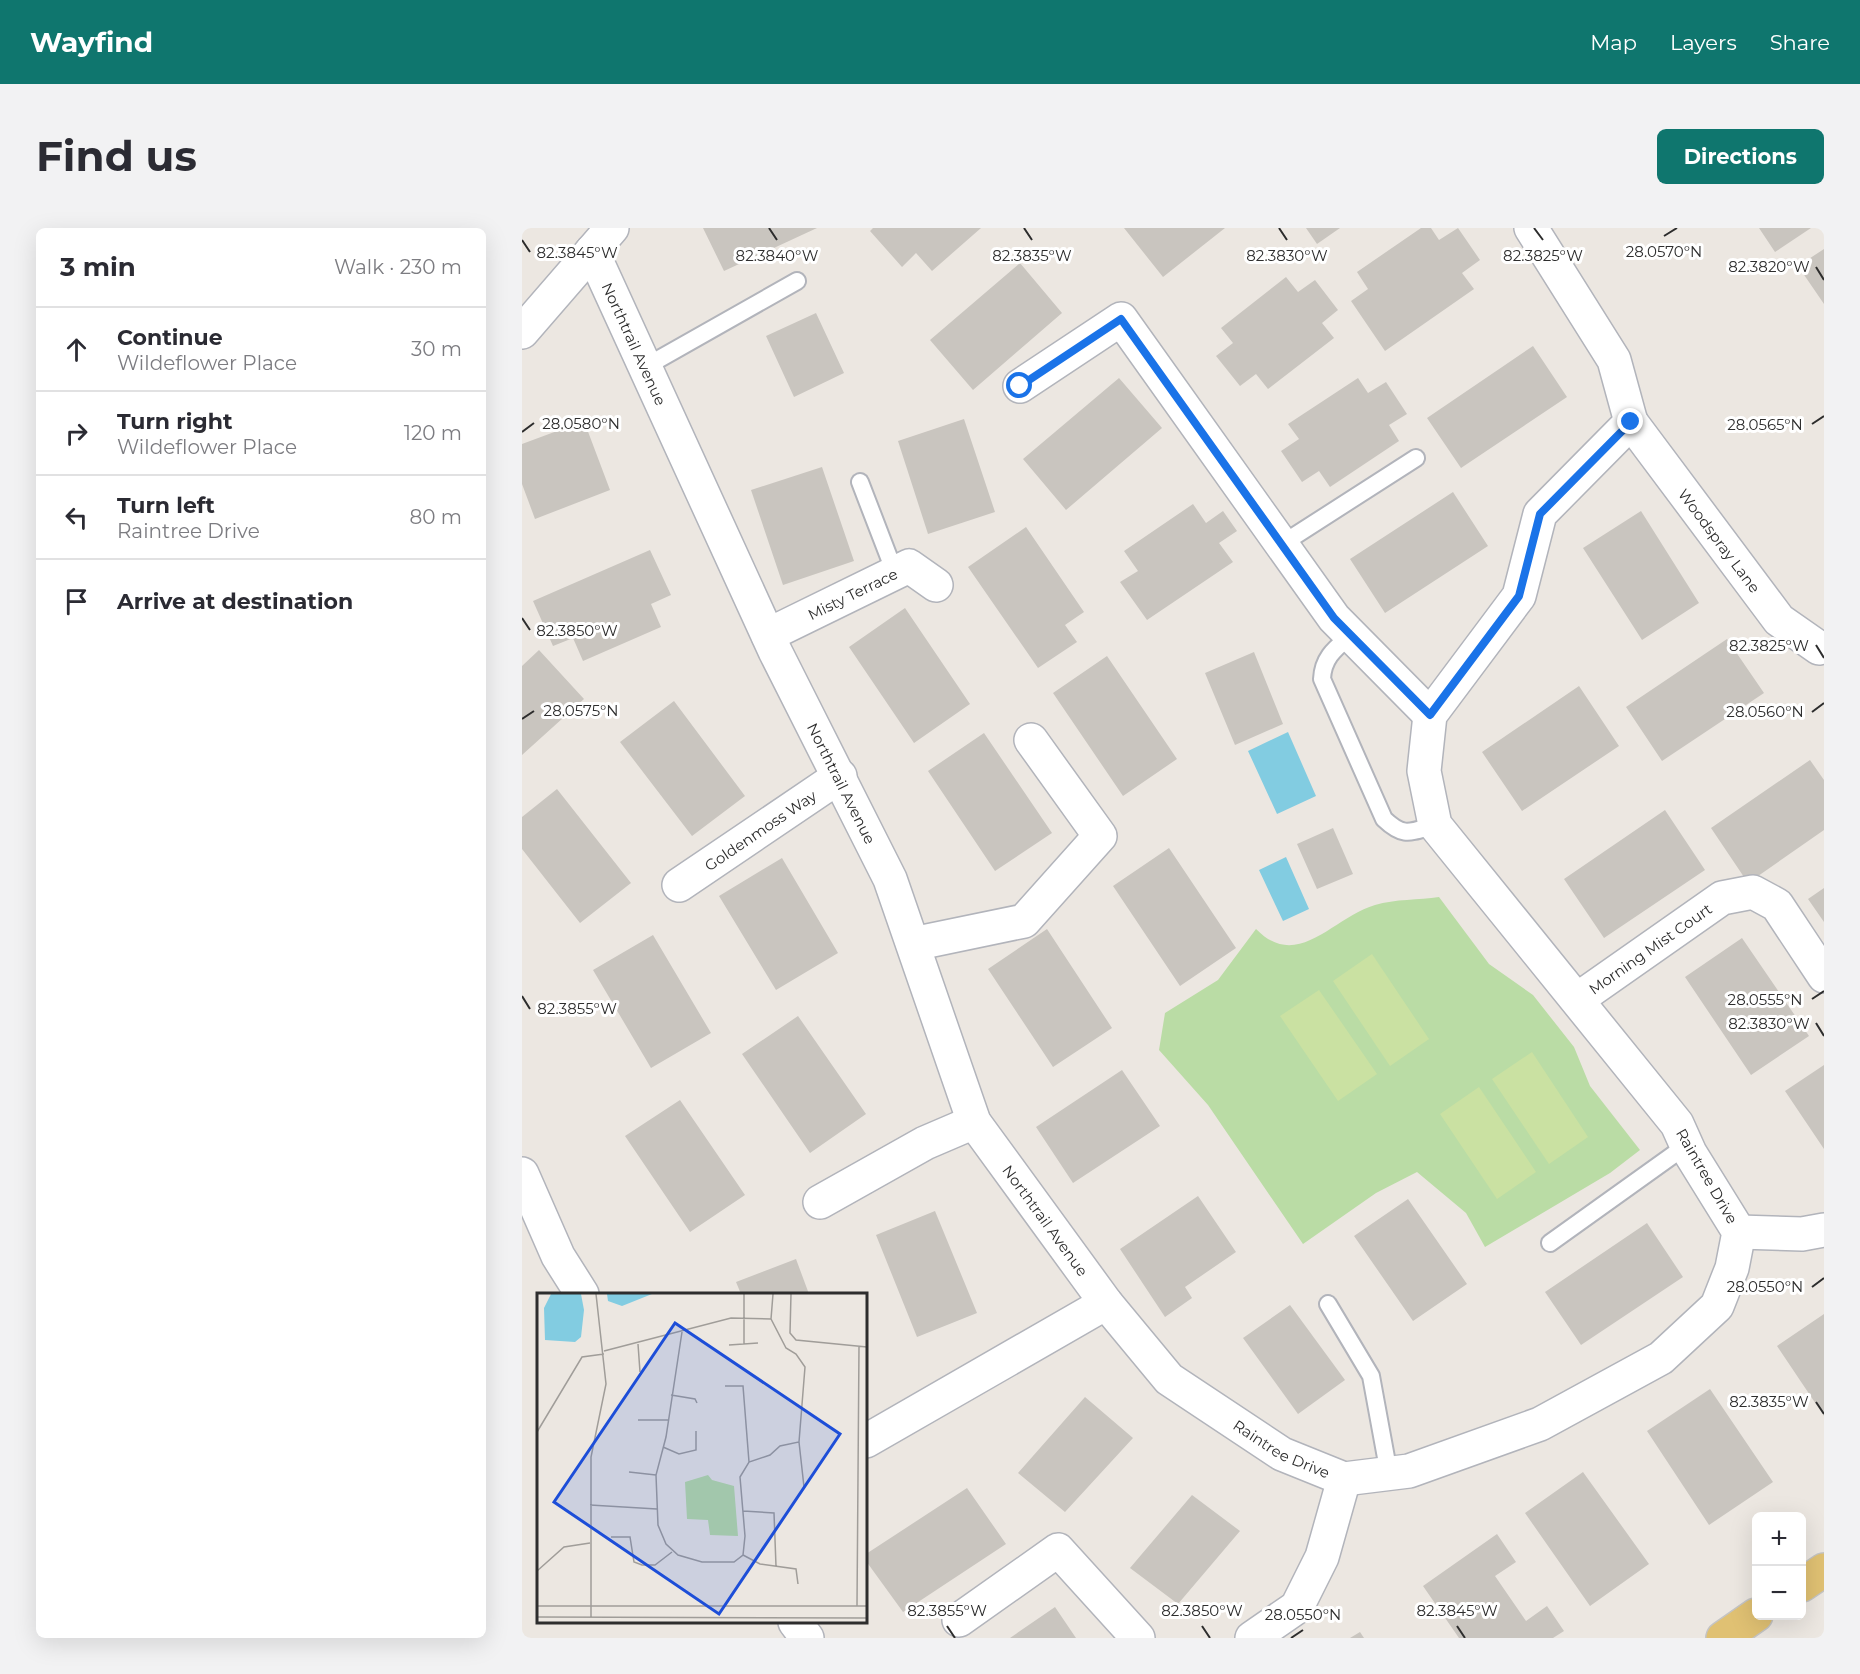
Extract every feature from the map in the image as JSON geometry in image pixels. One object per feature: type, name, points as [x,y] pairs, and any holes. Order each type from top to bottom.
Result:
[{"type":"main road","points":[[1806,1582],[1824,1570]]},
{"type":"main road","points":[[1723,1638],[1752,1618]]},
{"type":"main road","points":[[1736,1638],[1757,1620]]},
{"type":"street","points":[[1020,386],[1121,319],[1334,618],[1430,715],[1519,596],[1540,514],[1631,422],[1614,360],[1531,228]]},
{"type":"street","points":[[522,332],[602,240]]},
{"type":"street","name":"Northtrail Avenue","points":[[602,240],[645,367],[768,634],[890,879],[974,1122],[1106,1303]]},
{"type":"street","name":"Woodspray Lane","points":[[1631,422],[1779,620],[1819,648]]},
{"type":"street","name":"Misty Terrace","points":[[768,634],[909,566],[936,585]]},
{"type":"street","name":"Raintree Drive","points":[[1106,1303],[1169,1379],[1282,1454],[1344,1479],[1409,1471],[1540,1424],[1661,1358],[1717,1306],[1732,1268],[1739,1232],[1677,1124],[1435,825],[1424,771],[1430,715]]},
{"type":"street","points":[[913,944],[1024,921],[1100,836],[1031,740]]},
{"type":"street","name":"Goldenmoss Way","points":[[679,885],[840,776]]},
{"type":"street","name":"Morning Mist Court","points":[[1578,999],[1722,898],[1753,892],[1777,905],[1824,976]]},
{"type":"street","points":[[820,1202],[925,1143],[974,1122]]},
{"type":"street","points":[[522,1174],[558,1256],[581,1293]]},
{"type":"street","points":[[1739,1232],[1802,1234],[1824,1230]]},
{"type":"street","points":[[867,1440],[1106,1303]]},
{"type":"street","points":[[1252,1638],[1298,1607],[1322,1557],[1344,1479]]},
{"type":"street","points":[[959,1620],[1058,1550],[1138,1638]]},
{"type":"street","points":[[796,1623],[807,1638]]},
{"type":"lane","points":[[645,367],[797,281]]},
{"type":"lane","points":[[1281,544],[1416,458]]},
{"type":"lane","points":[[861,482],[895,573]]},
{"type":"lane","points":[[1352,635],[1328,655],[1322,667],[1322,679],[1384,819],[1397,831],[1407,833],[1435,825]]},
{"type":"lane","points":[[1550,1243],[1687,1145]]},
{"type":"lane","points":[[1329,1304],[1371,1376],[1389,1474]]},
{"type":"green space","points":[[1439,897],[1489,964],[1533,995],[1574,1047],[1590,1086],[1640,1150],[1610,1173],[1485,1247],[1466,1213],[1417,1172],[1376,1193],[1303,1244],[1208,1105],[1159,1050],[1165,1013],[1218,980],[1256,929],[1271,941],[1286,945],[1301,943],[1316,938],[1360,911],[1375,905]]},
{"type":"green space","points":[[1372,954],[1429,1039],[1390,1066],[1333,981]]},
{"type":"green space","points":[[1319,990],[1377,1074],[1338,1101],[1280,1016]]},
{"type":"green space","points":[[1532,1052],[1588,1137],[1549,1164],[1492,1079]]},
{"type":"green space","points":[[1479,1087],[1536,1172],[1497,1199],[1440,1114]]},
{"type":"water","points":[[1288,732],[1316,796],[1277,814],[1248,751]]},
{"type":"water","points":[[1286,857],[1309,909],[1283,921],[1259,870]]},
{"type":"building","points":[[703,228],[817,228],[724,271]]},
{"type":"building","points":[[873,228],[981,228],[932,271],[916,253],[902,267],[870,231]]},
{"type":"building","points":[[1124,228],[1225,228],[1163,277]]},
{"type":"building","points":[[1306,228],[1340,228],[1317,244]]},
{"type":"building","points":[[1421,228],[1431,228],[1439,240],[1458,228],[1480,260],[1462,273],[1474,289],[1385,351],[1351,301],[1368,289],[1357,272]]},
{"type":"building","points":[[1759,228],[1811,228],[1775,252]]},
{"type":"building","points":[[1824,249],[1824,304],[1798,266]]},
{"type":"building","points":[[1020,263],[1062,313],[973,390],[930,340]]},
{"type":"building","points":[[1286,277],[1298,292],[1315,280],[1338,310],[1322,323],[1334,338],[1268,389],[1256,374],[1240,386],[1216,356],[1233,343],[1221,328]]},
{"type":"building","points":[[816,313],[844,373],[794,397],[766,336]]},
{"type":"building","points":[[1533,346],[1567,397],[1461,468],[1427,418]]},
{"type":"building","points":[[1119,378],[1162,428],[1066,510],[1023,459]]},
{"type":"building","points":[[1358,378],[1368,393],[1386,382],[1407,414],[1389,425],[1399,441],[1330,487],[1319,471],[1302,482],[1281,451],[1299,439],[1288,424]]},
{"type":"building","points":[[964,419],[995,512],[928,534],[898,441]]},
{"type":"building","points":[[584,421],[610,490],[535,519],[522,484],[522,444]]},
{"type":"building","points":[[822,467],[854,561],[783,585],[751,490]]},
{"type":"building","points":[[1453,492],[1488,546],[1385,613],[1350,559]]},
{"type":"building","points":[[1193,504],[1206,523],[1223,511],[1237,531],[1219,543],[1233,562],[1147,620],[1120,582],[1138,571],[1124,551]]},
{"type":"building","points":[[1641,511],[1699,603],[1642,640],[1583,548]]},
{"type":"building","points":[[1026,527],[1084,612],[1065,625],[1077,642],[1038,668],[968,567]]},
{"type":"building","points":[[650,550],[671,595],[651,604],[661,627],[583,661],[573,638],[553,646],[533,601]]},
{"type":"building","points":[[905,608],[970,704],[914,743],[849,647]]},
{"type":"building","points":[[1727,639],[1764,693],[1662,761],[1626,707]]},
{"type":"building","points":[[539,650],[584,699],[522,755],[522,666]]},
{"type":"building","points":[[1254,652],[1283,724],[1235,745],[1205,673]]},
{"type":"building","points":[[1107,656],[1177,759],[1123,796],[1053,693]]},
{"type":"building","points":[[1579,686],[1619,746],[1522,811],[1482,752]]},
{"type":"building","points":[[674,701],[745,796],[692,836],[620,742]]},
{"type":"building","points":[[984,733],[1052,833],[995,871],[928,771]]},
{"type":"building","points":[[1810,760],[1824,780],[1824,830],[1748,883],[1711,828]]},
{"type":"building","points":[[557,789],[631,883],[580,923],[522,849],[522,817]]},
{"type":"building","points":[[1665,810],[1705,870],[1604,938],[1564,879]]},
{"type":"building","points":[[1333,828],[1353,874],[1317,889],[1297,844]]},
{"type":"building","points":[[1169,848],[1236,948],[1180,986],[1113,886]]},
{"type":"building","points":[[782,858],[838,953],[776,990],[719,896]]},
{"type":"building","points":[[1824,888],[1824,922],[1808,899]]},
{"type":"building","points":[[1047,929],[1112,1028],[1053,1067],[988,969]]},
{"type":"building","points":[[653,935],[711,1033],[651,1068],[593,970]]},
{"type":"building","points":[[1742,938],[1809,1036],[1751,1075],[1685,977]]},
{"type":"building","points":[[798,1016],[866,1114],[810,1153],[742,1054]]},
{"type":"building","points":[[1824,1065],[1824,1149],[1785,1091]]},
{"type":"building","points":[[1122,1070],[1160,1126],[1073,1183],[1036,1127]]},
{"type":"building","points":[[680,1100],[745,1195],[690,1232],[625,1136]]},
{"type":"building","points":[[1198,1196],[1236,1252],[1185,1287],[1192,1298],[1165,1317],[1120,1249]]},
{"type":"building","points":[[1408,1199],[1467,1284],[1413,1321],[1354,1236]]},
{"type":"building","points":[[935,1211],[977,1313],[917,1337],[876,1235]]},
{"type":"building","points":[[1647,1223],[1683,1277],[1581,1345],[1545,1292]]},
{"type":"building","points":[[796,1259],[809,1293],[741,1293],[736,1282]]},
{"type":"building","points":[[1290,1305],[1345,1380],[1298,1414],[1243,1338]]},
{"type":"building","points":[[1824,1314],[1824,1416],[1777,1346]]},
{"type":"building","points":[[1710,1389],[1773,1482],[1709,1525],[1647,1431]]},
{"type":"building","points":[[1085,1397],[1133,1438],[1065,1512],[1018,1473]]},
{"type":"building","points":[[1583,1472],[1649,1564],[1590,1606],[1525,1513]]},
{"type":"building","points":[[967,1488],[1006,1544],[903,1612],[867,1562],[867,1553]]},
{"type":"building","points":[[1192,1495],[1240,1531],[1178,1604],[1130,1568]]},
{"type":"building","points":[[1497,1534],[1516,1562],[1495,1576],[1526,1621],[1547,1606],[1564,1631],[1553,1638],[1459,1638],[1423,1586]]},
{"type":"building","points":[[1055,1607],[1076,1638],[1010,1638]]},
{"type":"building","points":[[1360,1632],[1364,1638],[1350,1638]]},
{"type":"route","points":[[1020,386],[1121,319],[1334,618],[1430,715],[1519,596],[1540,514],[1631,422]]}]
